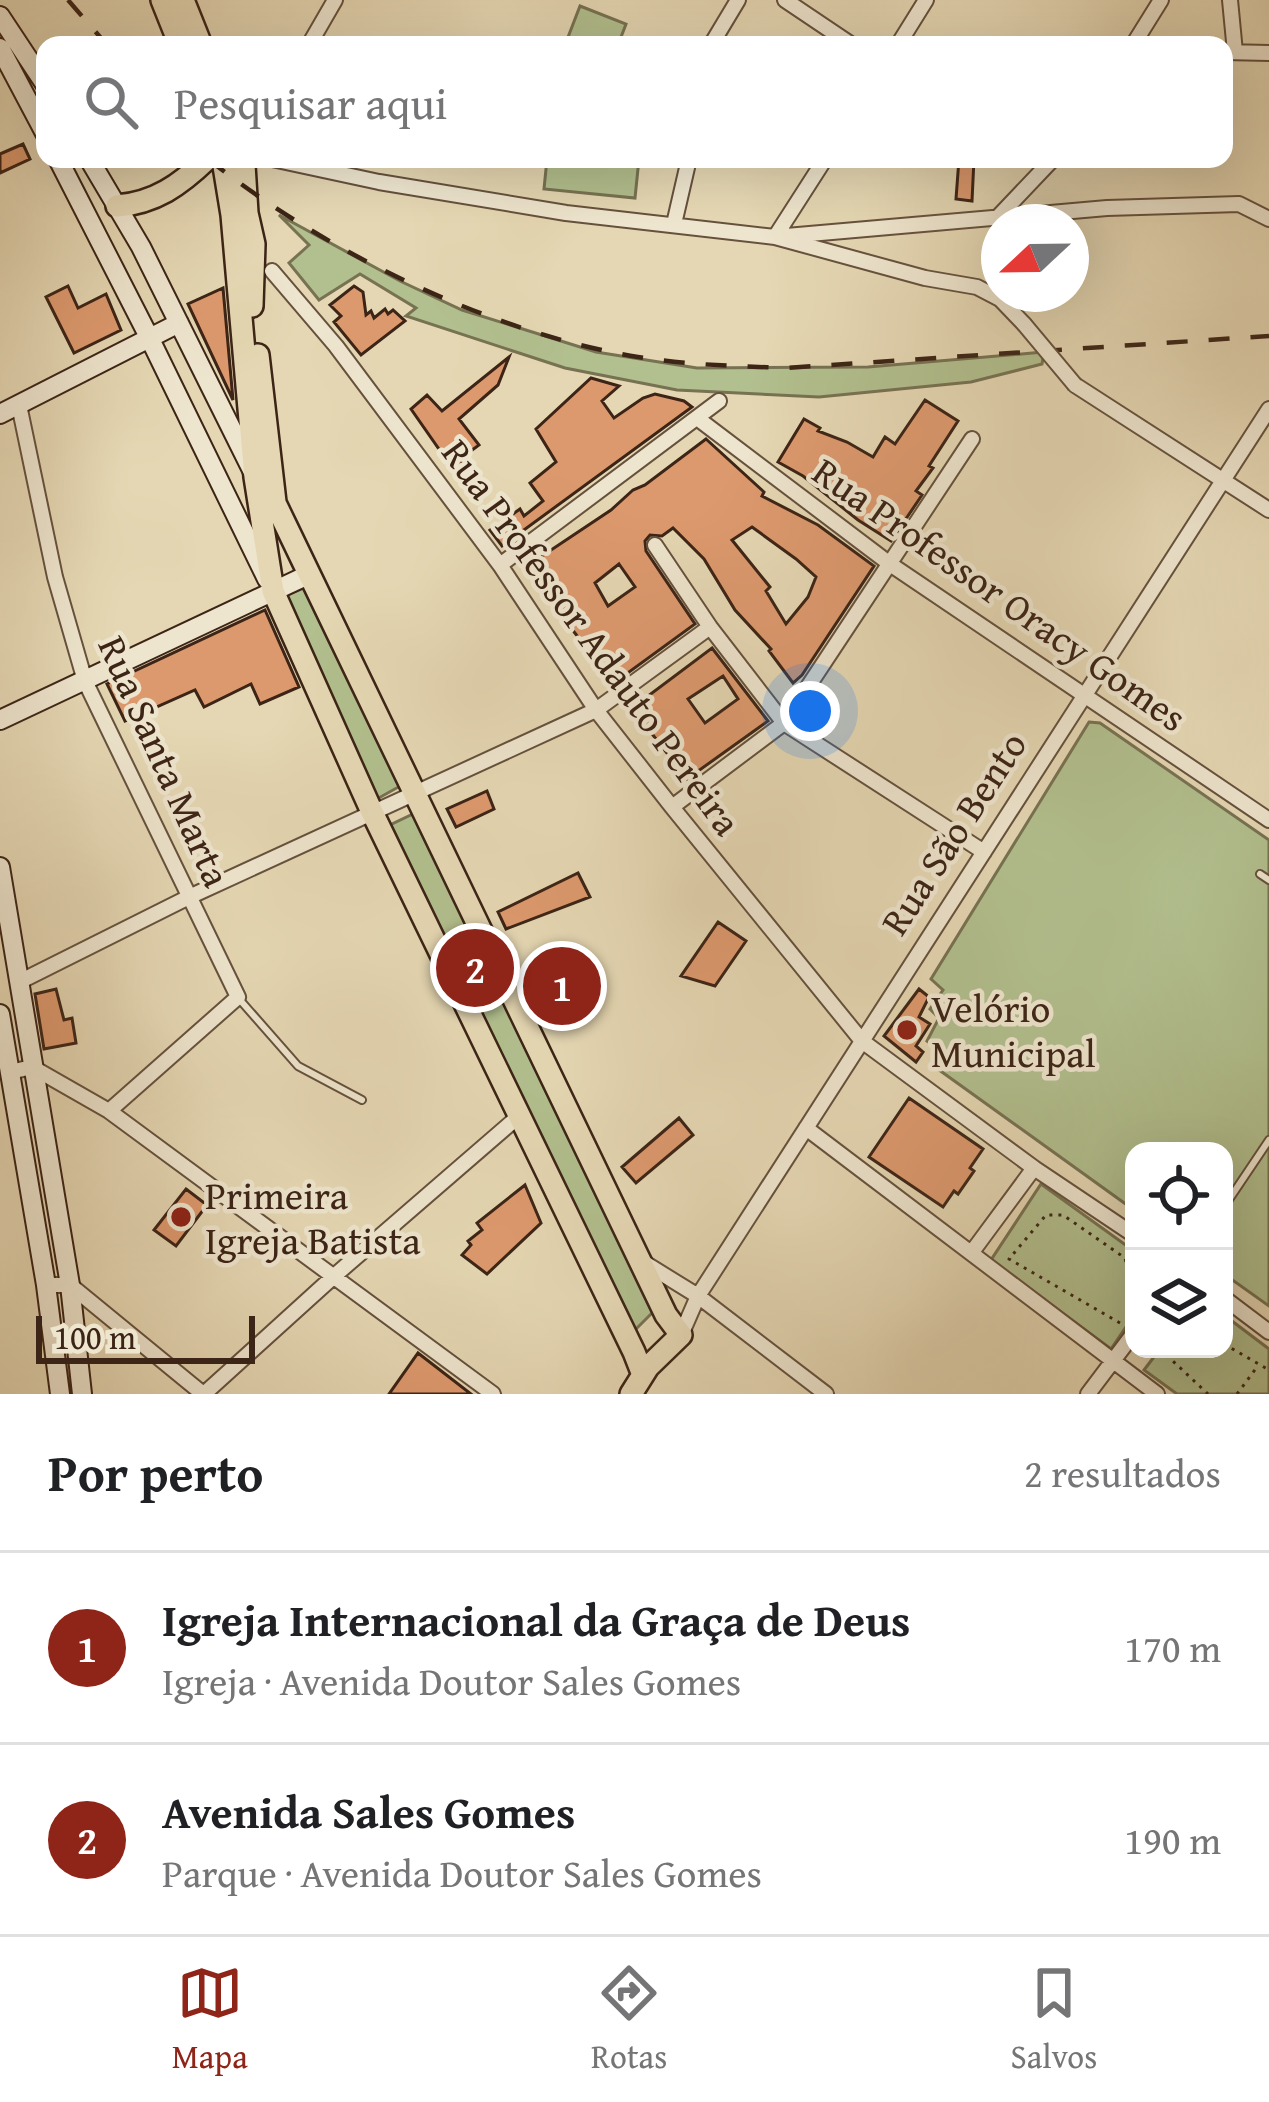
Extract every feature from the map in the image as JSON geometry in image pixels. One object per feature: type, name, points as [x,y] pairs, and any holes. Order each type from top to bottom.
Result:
[{"type":"main road","points":[[162,0],[176,36]]},
{"type":"main road","points":[[183,0],[197,36]]},
{"type":"main road","points":[[0,16],[36,70]]},
{"type":"main road","points":[[0,48],[36,116]]},
{"type":"main road","points":[[63,168],[273,590],[372,812],[634,1352],[641,1379]]},
{"type":"main road","points":[[94,168],[179,323],[255,477],[275,503],[666,1315],[681,1335]]},
{"type":"main road","points":[[117,206],[161,196],[197,168]]},
{"type":"main road","points":[[235,168],[232,215],[255,477],[273,590]]},
{"type":"main road","points":[[237,168],[262,265],[251,295],[275,503]]},
{"type":"main road","points":[[232,215],[241,246],[262,265]]},
{"type":"main road","points":[[0,414],[179,323]]},
{"type":"main road","points":[[0,720],[310,574]]},
{"type":"main road","points":[[0,867],[70,1285],[82,1394]]},
{"type":"main road","points":[[0,1014],[60,1394]]},
{"type":"main road","points":[[641,1379],[666,1315]]},
{"type":"main road","name":"Rua São Bento","points":[[641,1379],[681,1335]]},
{"type":"street","points":[[314,36],[334,0]]},
{"type":"street","points":[[717,36],[738,0]]},
{"type":"street","points":[[785,0],[839,36]]},
{"type":"street","points":[[904,36],[926,0]]},
{"type":"street","points":[[1139,36],[1161,0]]},
{"type":"street","points":[[1230,0],[1230,36]]},
{"type":"street","points":[[1233,52],[1269,53]]},
{"type":"street","points":[[327,168],[566,213],[775,237],[925,278],[977,287],[1000,299],[1075,385],[1269,510]]},
{"type":"street","points":[[674,224],[686,168]]},
{"type":"street","points":[[775,237],[819,168]]},
{"type":"street","points":[[1010,204],[1044,168]]},
{"type":"street","points":[[1089,210],[1239,204],[1269,219]]},
{"type":"street","points":[[775,237],[981,219]]},
{"type":"street","name":"Rua Professor Adauto Pereira","points":[[262,265],[336,346],[500,566],[596,710],[862,1041],[1125,1229]]},
{"type":"street","points":[[500,566],[719,401]]},
{"type":"street","name":"Rua Santa Marta","points":[[19,405],[55,577],[85,681],[238,997]]},
{"type":"street","name":"Rua São Bento","points":[[681,1335],[698,1296],[1269,409]]},
{"type":"street","name":"Rua Professor Oracy Gomes","points":[[697,418],[890,564],[1269,820]]},
{"type":"street","points":[[672,808],[784,722],[972,439]]},
{"type":"street","points":[[655,545],[710,627],[784,722],[984,852]]},
{"type":"street","points":[[21,982],[189,897],[596,710],[710,627]]},
{"type":"street","points":[[110,1111],[238,997]]},
{"type":"street","points":[[10,1072],[32,1067],[110,1111],[493,1394]]},
{"type":"street","points":[[46,1285],[70,1285],[204,1394],[519,1116]]},
{"type":"street","points":[[806,1128],[1157,1394]]},
{"type":"street","points":[[972,1252],[1034,1168]]},
{"type":"street","points":[[639,1259],[698,1296],[826,1394]]},
{"type":"street","name":"Rua São Bento","points":[[666,1315],[698,1296]]},
{"type":"street","points":[[1233,1305],[1269,1332]]},
{"type":"street","points":[[1088,1394],[1125,1342]]},
{"type":"lane","points":[[1260,874],[1269,880]]},
{"type":"lane","points":[[238,997],[298,1066],[362,1100]]},
{"type":"lane","points":[[1233,1194],[1269,1141]]},
{"type":"path","points":[[1125,1258],[1063,1215],[1046,1215],[1010,1259],[1125,1326]]},
{"type":"path","points":[[1233,1349],[1269,1370]]},
{"type":"path","points":[[1170,1358],[1208,1394]]},
{"type":"path","points":[[1237,1394],[1259,1364]]},
{"type":"green space","points":[[580,6],[626,24],[621,36],[568,36]]},
{"type":"green space","points":[[546,168],[638,168],[635,198],[544,189]]},
{"type":"green space","points":[[279,215],[462,310],[596,352],[697,368],[868,367],[1044,352],[1042,364],[971,382],[819,397],[677,390],[565,368],[406,316],[416,308],[360,274],[319,300],[289,263],[309,245]]},
{"type":"green space","points":[[308,586],[402,785],[377,799],[285,596]]},
{"type":"green space","points":[[1089,722],[1100,723],[1269,840],[1269,1306],[1233,1280],[1233,1142],[1125,1142],[1125,1204],[935,1067],[938,1049],[927,1041],[939,1018],[930,1009],[943,990],[931,979]]},
{"type":"green space","points":[[415,813],[656,1309],[635,1330],[390,825]]},
{"type":"green space","points":[[1041,1184],[1125,1245],[1125,1328],[1111,1349],[991,1260]]},
{"type":"green space","points":[[1233,1322],[1269,1349],[1269,1394],[1177,1394],[1144,1370],[1153,1358],[1233,1358]]},
{"type":"building","points":[[23,144],[30,159],[0,173],[0,154]]},
{"type":"building","points":[[958,168],[974,168],[972,201],[956,199]]},
{"type":"building","points":[[68,286],[78,308],[106,294],[121,330],[74,353],[46,297]]},
{"type":"building","points":[[354,286],[363,292],[366,315],[371,311],[374,318],[385,309],[388,314],[393,310],[405,321],[361,355],[334,322],[341,316],[330,305]]},
{"type":"building","points":[[223,288],[233,400],[188,304]]},
{"type":"building","points":[[509,357],[498,385],[459,419],[479,445],[460,459],[464,465],[455,472],[411,409],[427,395],[442,411]]},
{"type":"building","points":[[591,378],[619,386],[602,401],[614,418],[655,394],[692,407],[502,546],[490,530],[520,509],[524,516],[543,501],[530,483],[556,462],[536,429]]},
{"type":"building","points":[[925,400],[958,421],[916,491],[922,495],[891,541],[778,462],[804,419],[818,431],[873,457],[885,437],[895,444]]},
{"type":"building","points":[[706,439],[764,492],[762,496],[818,525],[874,566],[793,683],[771,649],[735,610],[704,559],[673,528],[662,536],[650,535],[646,551],[695,624],[614,683],[524,568]],"holes":[[[752,527],[816,577],[808,597],[786,624],[766,591],[770,587],[732,540]],[[619,564],[635,587],[608,606],[595,583]]]},
{"type":"building","points":[[265,610],[299,687],[260,704],[251,684],[204,707],[195,690],[125,721],[107,684]]},
{"type":"building","points":[[712,648],[768,721],[687,779],[632,708]],"holes":[[[723,676],[738,699],[705,723],[688,699]]]},
{"type":"building","points":[[487,791],[494,809],[456,827],[447,809]]},
{"type":"building","points":[[578,873],[590,897],[506,929],[498,912]]},
{"type":"building","points":[[718,922],[746,941],[715,986],[681,976]]},
{"type":"building","points":[[593,963],[600,981],[535,1009],[527,991]]},
{"type":"building","points":[[56,989],[64,1020],[72,1018],[76,1043],[44,1049],[35,994]]},
{"type":"building","name":"Velório Municipal","points":[[919,989],[929,997],[919,1017],[930,1024],[916,1046],[923,1052],[916,1062],[884,1036]]},
{"type":"building","points":[[909,1098],[983,1149],[970,1168],[974,1171],[943,1207],[869,1157]]},
{"type":"building","points":[[679,1118],[693,1135],[636,1183],[622,1167]]},
{"type":"building","points":[[525,1185],[541,1223],[487,1274],[462,1255],[471,1245],[468,1241],[482,1230],[477,1223]]},
{"type":"building","name":"Primeira Igreja Batista","points":[[186,1189],[207,1205],[176,1246],[154,1230]]},
{"type":"building","points":[[418,1353],[471,1394],[389,1394]]},
{"type":"railway","points":[[68,0],[99,36]]},
{"type":"railway","points":[[220,168],[304,226],[412,284],[525,329],[638,357],[785,368],[1269,336]]},
{"type":"place","name":"Avenida Sales Gomes","points":[[475,968]]},
{"type":"place","name":"Igreja Internacional da Graça de Deus","points":[[562,986]]},
{"type":"place","name":"Velório Municipal","points":[[907,1030]]},
{"type":"place","name":"Primeira Igreja Batista","points":[[181,1217]]}]
